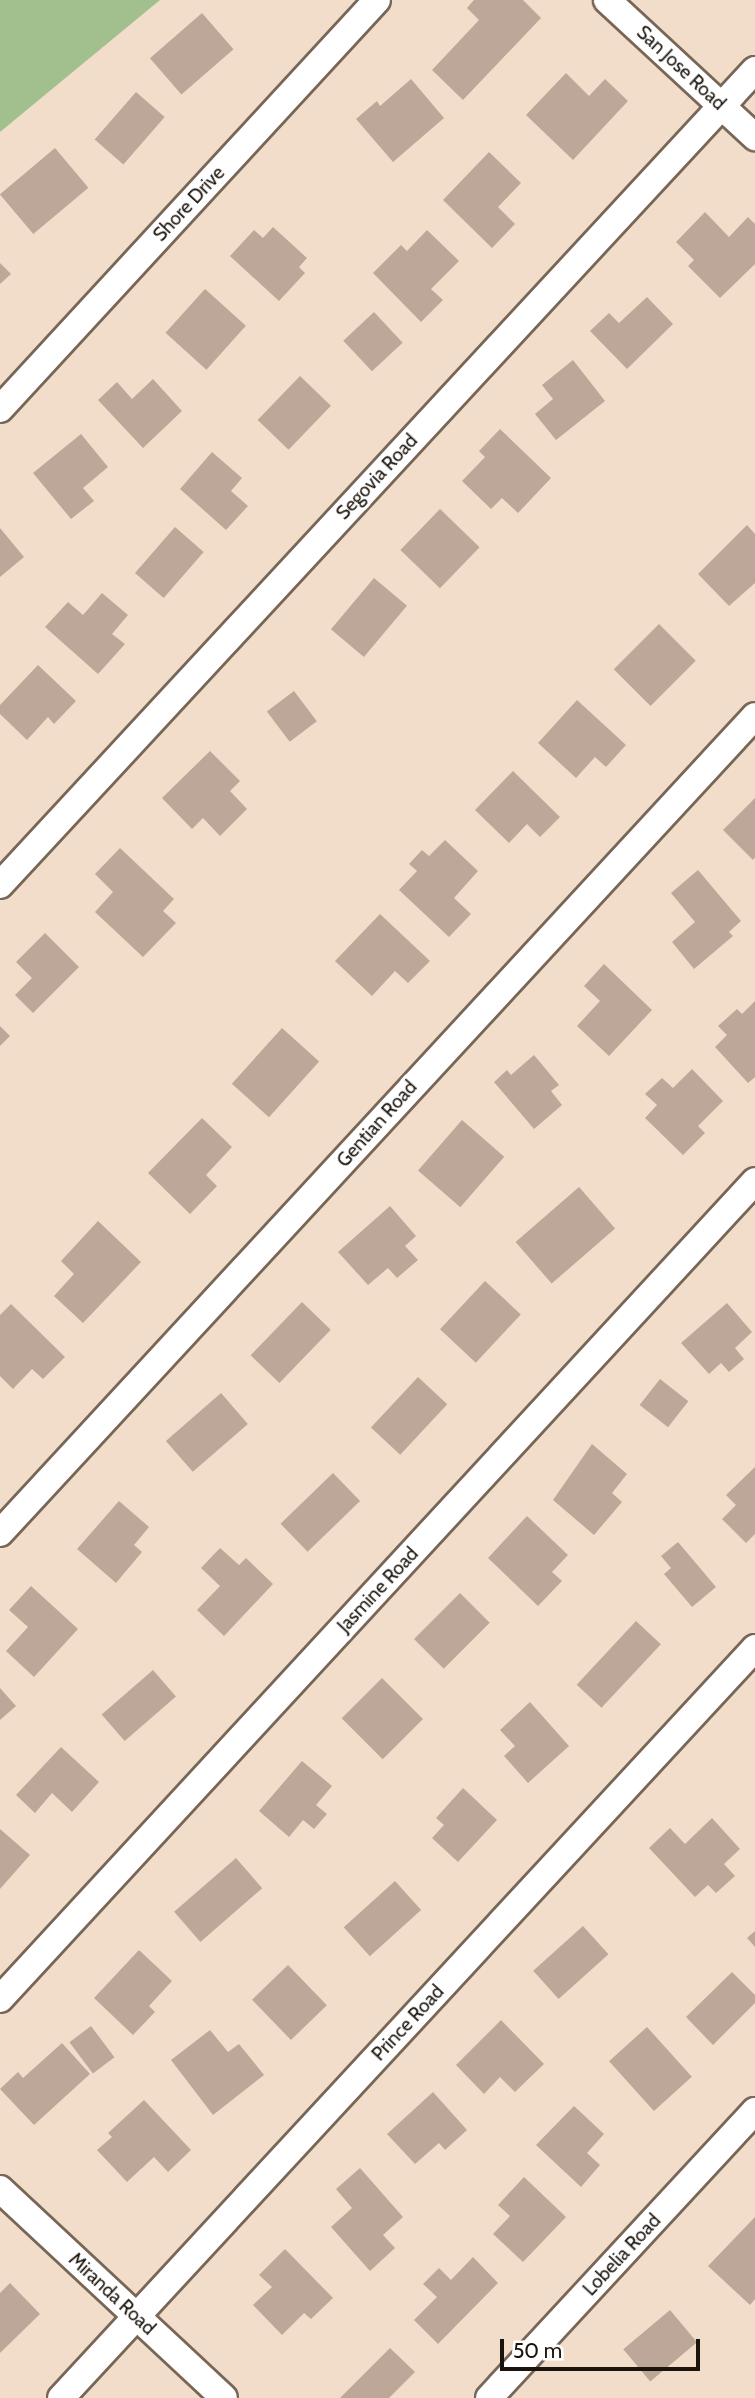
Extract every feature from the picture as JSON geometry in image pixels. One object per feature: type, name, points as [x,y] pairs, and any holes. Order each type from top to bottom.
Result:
[{"type":"street","name":"Shore Drive","points":[[0,409],[377,0]]},
{"type":"street","name":"San Jose Road","points":[[607,0],[755,136]]},
{"type":"street","name":"Segovia Road","points":[[0,885],[755,70]]},
{"type":"street","name":"Gentian Road","points":[[0,1533],[755,716]]},
{"type":"street","name":"Jasmine Road","points":[[0,1999],[755,1181]]},
{"type":"street","name":"Prince Road","points":[[61,2398],[755,1648]]},
{"type":"street","name":"Lobelia Road","points":[[489,2398],[755,2111]]},
{"type":"street","name":"Miranda Road","points":[[0,2189],[224,2398]]},
{"type":"green space","points":[[0,0],[160,0],[0,132]]},
{"type":"building","points":[[474,0],[523,0],[541,18],[463,100],[432,70],[479,20],[467,8]]},
{"type":"building","points":[[202,13],[233,49],[181,94],[150,58]]},
{"type":"building","points":[[566,73],[589,96],[605,79],[628,101],[573,160],[526,115]]},
{"type":"building","points":[[411,79],[444,118],[393,162],[356,119],[377,101],[380,106]]},
{"type":"building","points":[[136,92],[165,117],[123,164],[95,140]]},
{"type":"building","points":[[55,148],[88,188],[33,234],[0,194]]},
{"type":"building","points":[[489,152],[521,183],[498,207],[515,224],[492,248],[443,200]]},
{"type":"building","points":[[705,212],[729,237],[748,217],[755,224],[755,264],[720,298],[688,266],[694,260],[676,242]]},
{"type":"building","points":[[273,227],[307,258],[299,267],[305,273],[279,301],[230,256],[254,230],[263,238]]},
{"type":"building","points":[[427,230],[459,261],[431,289],[443,300],[421,322],[373,273],[401,245],[407,251]]},
{"type":"building","points":[[0,263],[11,274],[0,284]]},
{"type":"building","points":[[205,289],[246,326],[206,370],[166,333]]},
{"type":"building","points":[[647,297],[673,324],[627,369],[590,331],[609,313],[619,323]]},
{"type":"building","points":[[374,312],[403,343],[372,371],[343,341]]},
{"type":"building","points":[[573,360],[605,401],[556,440],[535,414],[553,399],[542,385]]},
{"type":"building","points":[[300,376],[331,406],[289,450],[258,420]]},
{"type":"building","points":[[153,379],[182,411],[143,448],[98,400],[117,382],[132,399]]},
{"type":"building","points":[[500,429],[551,478],[518,513],[502,498],[491,509],[462,481],[485,457],[479,451]]},
{"type":"building","points":[[81,434],[108,467],[83,488],[94,501],[71,519],[33,473]]},
{"type":"building","points":[[212,452],[242,478],[231,491],[248,506],[226,530],[180,489]]},
{"type":"building","points":[[440,509],[480,547],[440,588],[400,550]]},
{"type":"building","points":[[747,525],[755,534],[755,583],[729,606],[698,574]]},
{"type":"building","points":[[175,527],[204,552],[164,598],[135,573]]},
{"type":"building","points":[[0,528],[24,557],[0,577]]},
{"type":"building","points":[[374,578],[407,606],[364,657],[331,629]]},
{"type":"building","points":[[102,593],[128,615],[112,634],[125,644],[98,674],[45,627],[68,602],[83,615]]},
{"type":"building","points":[[659,624],[696,661],[651,706],[614,669]]},
{"type":"building","points":[[38,665],[76,701],[54,724],[48,717],[27,740],[0,714],[0,705]]},
{"type":"building","points":[[294,691],[317,721],[290,742],[267,711]]},
{"type":"building","points":[[577,700],[626,745],[606,767],[595,757],[576,778],[538,743]]},
{"type":"building","points":[[210,751],[240,781],[230,791],[247,809],[220,836],[203,818],[192,829],[162,798]]},
{"type":"building","points":[[513,771],[560,817],[540,837],[527,824],[509,843],[475,810]]},
{"type":"building","points":[[755,798],[755,857],[753,860],[723,830]]},
{"type":"building","points":[[445,840],[478,871],[454,898],[471,914],[449,937],[399,890],[417,871],[409,864],[422,850],[429,856]]},
{"type":"building","points":[[120,848],[174,899],[163,911],[176,923],[143,957],[95,912],[113,892],[95,874]]},
{"type":"building","points":[[698,870],[741,921],[729,932],[733,936],[694,969],[672,942],[695,922],[671,893]]},
{"type":"building","points":[[380,914],[430,961],[408,983],[395,971],[372,996],[335,961]]},
{"type":"building","points":[[45,933],[79,967],[33,1013],[15,995],[32,978],[16,962]]},
{"type":"building","points":[[604,964],[652,1010],[609,1056],[577,1026],[600,1001],[584,986]]},
{"type":"building","points":[[755,1001],[755,1077],[748,1083],[715,1047],[727,1035],[718,1026],[737,1009],[742,1014]]},
{"type":"building","points":[[0,1026],[10,1036],[0,1046]]},
{"type":"building","points":[[282,1028],[319,1061],[269,1117],[232,1084]]},
{"type":"building","points":[[534,1055],[559,1085],[551,1091],[562,1105],[534,1129],[494,1082],[507,1070],[511,1075]]},
{"type":"building","points":[[692,1069],[723,1101],[698,1126],[705,1133],[683,1155],[645,1118],[657,1105],[645,1094],[662,1078],[673,1088]]},
{"type":"building","points":[[202,1118],[232,1147],[206,1175],[217,1186],[190,1214],[148,1173]]},
{"type":"building","points":[[462,1120],[504,1157],[460,1207],[418,1171]]},
{"type":"building","points":[[579,1187],[615,1229],[552,1284],[516,1242]]},
{"type":"building","points":[[390,1206],[416,1236],[405,1246],[418,1260],[397,1278],[388,1268],[368,1285],[338,1252]]},
{"type":"building","points":[[98,1221],[141,1262],[83,1323],[54,1296],[74,1274],[61,1261]]},
{"type":"building","points":[[485,1281],[521,1314],[476,1363],[440,1329]]},
{"type":"building","points":[[302,1302],[331,1330],[279,1383],[251,1355]]},
{"type":"building","points":[[727,1303],[752,1332],[735,1348],[744,1359],[729,1372],[721,1363],[709,1374],[681,1343]]},
{"type":"building","points":[[11,1304],[65,1357],[43,1379],[32,1369],[13,1389],[0,1376],[0,1315]]},
{"type":"building","points":[[418,1377],[447,1404],[400,1455],[371,1427]]},
{"type":"building","points":[[660,1379],[688,1401],[668,1427],[640,1405]]},
{"type":"building","points":[[221,1393],[248,1424],[193,1472],[166,1441]]},
{"type":"building","points":[[592,1444],[627,1474],[612,1493],[622,1502],[594,1535],[553,1500]]},
{"type":"building","points":[[755,1467],[755,1534],[746,1543],[722,1519],[736,1505],[726,1495]]},
{"type":"building","points":[[333,1473],[360,1501],[308,1552],[280,1524]]},
{"type":"building","points":[[119,1501],[149,1527],[134,1545],[142,1552],[116,1583],[77,1549]]},
{"type":"building","points":[[527,1516],[568,1555],[552,1572],[562,1581],[538,1606],[488,1558]]},
{"type":"building","points":[[678,1542],[716,1587],[692,1607],[664,1574],[671,1568],[661,1556]]},
{"type":"building","points":[[220,1548],[239,1565],[246,1558],[273,1584],[224,1636],[197,1610],[220,1586],[201,1568]]},
{"type":"building","points":[[31,1586],[78,1629],[34,1677],[6,1651],[28,1627],[9,1610]]},
{"type":"building","points":[[460,1593],[490,1623],[444,1669],[414,1639]]},
{"type":"building","points":[[636,1621],[661,1644],[602,1708],[577,1685]]},
{"type":"building","points":[[153,1670],[176,1696],[125,1741],[102,1715]]},
{"type":"building","points":[[382,1678],[423,1719],[383,1759],[342,1718]]},
{"type":"building","points":[[0,1688],[16,1706],[0,1720]]},
{"type":"building","points":[[530,1702],[569,1746],[528,1783],[504,1756],[515,1746],[500,1730]]},
{"type":"building","points":[[61,1747],[99,1782],[72,1812],[52,1793],[35,1813],[16,1795]]},
{"type":"building","points":[[302,1761],[332,1786],[316,1805],[327,1814],[314,1829],[303,1820],[289,1837],[259,1811]]},
{"type":"building","points":[[463,1788],[497,1820],[458,1862],[432,1838],[444,1825],[436,1818]]},
{"type":"building","points":[[712,1818],[740,1849],[724,1864],[735,1876],[716,1893],[708,1885],[695,1897],[649,1848],[670,1828],[685,1844]]},
{"type":"building","points":[[0,1829],[30,1855],[0,1889]]},
{"type":"building","points":[[236,1858],[262,1888],[200,1942],[174,1912]]},
{"type":"building","points":[[395,1881],[421,1910],[370,1956],[344,1927]]},
{"type":"building","points":[[583,1926],[608,1954],[559,1999],[533,1971]]},
{"type":"building","points":[[755,1931],[755,1947],[747,1938]]},
{"type":"building","points":[[139,1950],[172,1981],[149,2006],[155,2012],[133,2035],[94,1998]]},
{"type":"building","points":[[288,1965],[327,2005],[291,2040],[252,2000]]},
{"type":"building","points":[[732,1972],[755,1995],[755,2003],[713,2045],[686,2017]]},
{"type":"building","points":[[501,2020],[544,2064],[515,2092],[500,2077],[484,2094],[456,2065]]},
{"type":"building","points":[[91,2026],[114,2057],[93,2073],[69,2042]]},
{"type":"building","points":[[647,2027],[692,2077],[654,2111],[609,2061]]},
{"type":"building","points":[[210,2030],[228,2052],[239,2044],[264,2075],[213,2115],[171,2060]]},
{"type":"building","points":[[62,2043],[90,2074],[34,2125],[0,2089],[18,2072],[23,2078]]},
{"type":"building","points":[[433,2092],[467,2130],[445,2150],[439,2143],[415,2164],[387,2134]]},
{"type":"building","points":[[144,2100],[191,2150],[168,2172],[154,2157],[127,2182],[97,2150],[112,2137],[108,2133]]},
{"type":"building","points":[[574,2106],[604,2134],[587,2153],[600,2165],[581,2187],[536,2145]]},
{"type":"building","points":[[360,2168],[403,2217],[383,2235],[395,2248],[370,2271],[331,2227],[352,2208],[336,2189]]},
{"type":"building","points":[[524,2177],[566,2217],[523,2262],[493,2234],[510,2216],[498,2205]]},
{"type":"building","points":[[755,2217],[755,2299],[750,2305],[708,2266]]},
{"type":"building","points":[[285,2249],[333,2298],[311,2319],[304,2313],[282,2335],[253,2305],[272,2287],[259,2275]]},
{"type":"building","points":[[473,2257],[498,2283],[438,2344],[414,2320],[437,2297],[423,2284],[439,2268],[451,2280]]},
{"type":"building","points":[[10,2283],[40,2314],[0,2353],[0,2293]]},
{"type":"building","points":[[670,2310],[697,2342],[650,2381],[623,2349]]},
{"type":"building","points":[[390,2348],[415,2372],[389,2398],[340,2398]]}]
